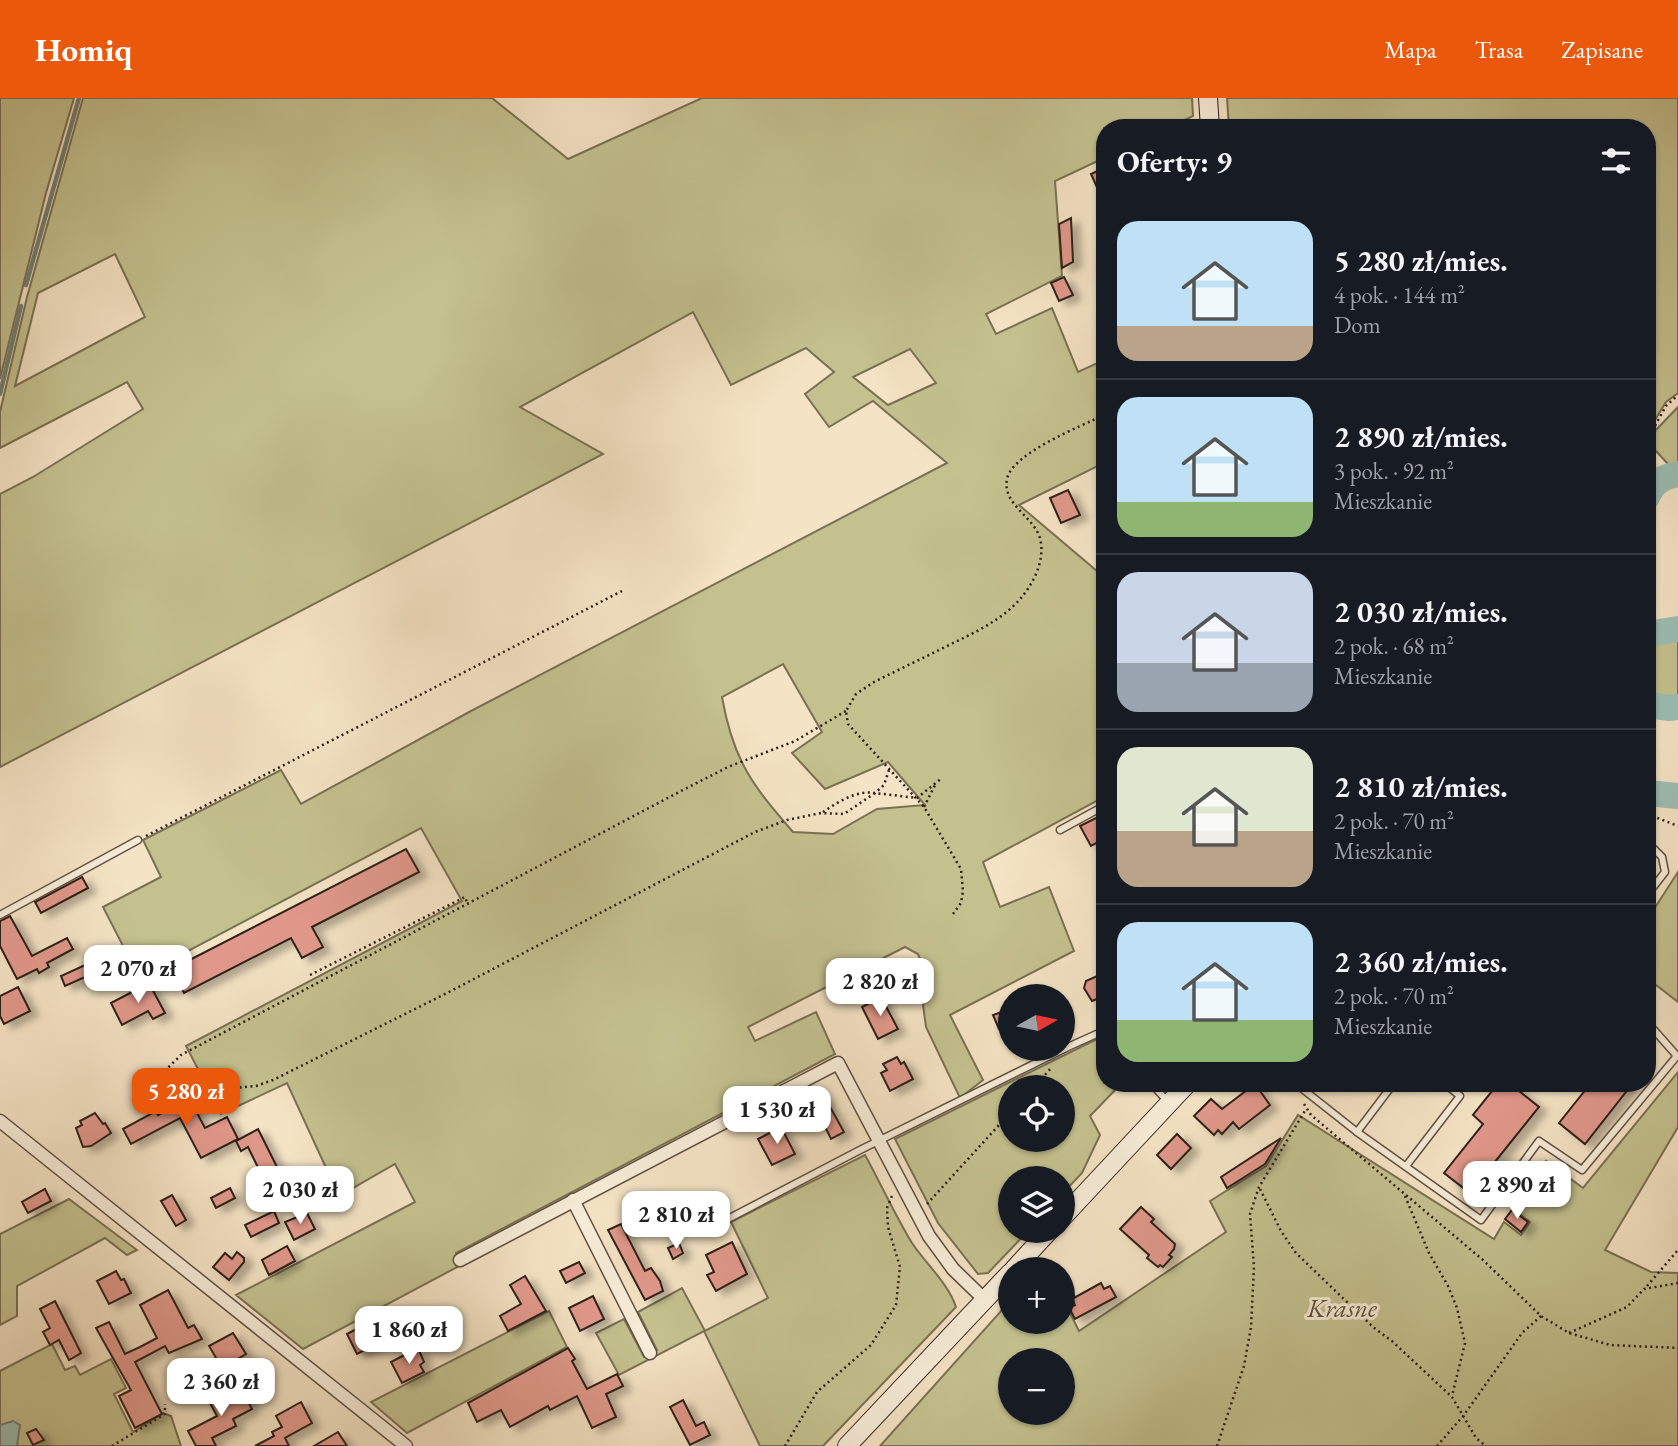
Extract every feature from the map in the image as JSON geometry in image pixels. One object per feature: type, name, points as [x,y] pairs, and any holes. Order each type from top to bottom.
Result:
[{"type":"street","points":[[1208,98],[1209,119]]},
{"type":"street","points":[[460,1260],[838,1063],[937,1248],[953,1269],[985,1300]]},
{"type":"street","points":[[1075,1204],[1180,1092]]},
{"type":"street","points":[[0,1121],[406,1446]]},
{"type":"street","points":[[573,1200],[650,1353]]},
{"type":"street","points":[[1025,1257],[1038,1243]]},
{"type":"street","points":[[847,1446],[998,1286]]},
{"type":"lane","points":[[1060,830],[1096,810]]},
{"type":"lane","points":[[0,915],[138,840]]},
{"type":"lane","points":[[1656,851],[1662,857],[1665,872],[1656,884]]},
{"type":"lane","points":[[1656,1032],[1677,1056],[1656,1081]]},
{"type":"lane","points":[[726,1220],[1096,1034]]},
{"type":"lane","points":[[1160,1092],[1170,1103]]},
{"type":"lane","points":[[1308,1092],[1357,1132],[1481,1220],[1539,1141],[1582,1170],[1647,1092]]},
{"type":"lane","points":[[1357,1132],[1387,1092]]},
{"type":"lane","points":[[1406,1166],[1460,1096],[1455,1092]]},
{"type":"path","points":[[1656,424],[1666,406],[1678,395]]},
{"type":"path","points":[[137,1098],[181,1055],[681,791],[728,767],[795,741],[846,711],[856,694],[874,682],[993,623],[1017,604],[1034,579],[1042,549],[1035,527],[1008,494],[1009,473],[1020,460],[1096,419]]},
{"type":"path","points":[[138,840],[622,591]]},
{"type":"path","points":[[846,711],[848,724],[925,807],[961,869],[961,903],[953,914]]},
{"type":"path","points":[[234,1088],[256,1086],[273,1080],[461,986],[755,832],[787,820],[821,813],[844,814],[884,785],[890,767]]},
{"type":"path","points":[[821,813],[846,798],[867,792],[917,798],[942,778]]},
{"type":"path","points":[[925,807],[935,783]]},
{"type":"path","points":[[1656,817],[1678,826]]},
{"type":"path","points":[[310,975],[465,897],[468,905]]},
{"type":"path","points":[[1217,1446],[1244,1366],[1251,1327],[1254,1267],[1250,1214],[1259,1187],[1306,1109]]},
{"type":"path","points":[[1311,1115],[1483,1260],[1541,1316],[1569,1333],[1610,1345],[1678,1348]]},
{"type":"path","points":[[927,1204],[998,1126]]},
{"type":"path","points":[[785,1446],[817,1392],[871,1345],[896,1305],[900,1267],[888,1227],[887,1208],[893,1193],[903,1187]]},
{"type":"path","points":[[1259,1187],[1280,1231],[1296,1253],[1373,1327],[1452,1397],[1476,1438],[1486,1446]]},
{"type":"path","points":[[1404,1193],[1429,1253],[1448,1286],[1465,1343],[1452,1397]]},
{"type":"path","points":[[1569,1333],[1627,1307],[1678,1250]]},
{"type":"path","points":[[1644,1289],[1678,1283]]},
{"type":"path","points":[[1437,1446],[1464,1415],[1522,1333],[1541,1316]]},
{"type":"path","points":[[112,1446],[165,1414],[164,1404]]},
{"type":"green space","points":[[0,98],[74,98],[46,193],[0,379]]},
{"type":"green space","points":[[83,98],[492,98],[568,159],[702,98],[1192,98],[1193,116],[1187,119],[1096,119],[1096,162],[1055,181],[1062,276],[986,314],[996,334],[1052,308],[1078,372],[1096,364],[1096,467],[1019,505],[1096,570],[1096,801],[983,862],[1000,907],[1049,887],[1074,951],[1010,984],[998,984],[998,990],[950,1015],[983,1080],[960,1098],[926,1027],[923,1005],[932,988],[918,954],[905,947],[748,1027],[755,1041],[816,1012],[835,1054],[456,1253],[461,1265],[303,1349],[236,1295],[415,1202],[395,1164],[339,1196],[287,1083],[221,1114],[186,1046],[462,901],[421,828],[139,977],[103,907],[161,877],[143,840],[281,770],[301,804],[471,711],[947,463],[873,401],[829,427],[805,394],[834,372],[806,348],[731,385],[693,312],[520,407],[603,454],[0,767],[0,494],[33,477],[143,409],[127,382],[0,448],[0,412],[27,297]],"holes":[[[115,254],[145,317],[15,386],[38,293]],[[910,349],[936,383],[888,405],[853,377]],[[783,664],[822,732],[792,753],[825,789],[888,762],[925,805],[877,809],[833,834],[793,832],[755,785],[738,755],[722,697]]]},
{"type":"green space","points":[[1227,98],[1678,98],[1678,393],[1666,402],[1656,418],[1656,119],[1228,119]]},
{"type":"green space","points":[[1678,407],[1678,465],[1668,464],[1656,451],[1656,430]]},
{"type":"green space","points":[[1678,637],[1678,699],[1656,698],[1656,640]]},
{"type":"green space","points":[[1678,872],[1678,1002],[1656,985],[1656,906]]},
{"type":"green space","points":[[1096,1039],[1096,1092],[1113,1092],[1090,1116],[1100,1135],[1082,1173],[1075,1180],[1075,1166],[998,1166],[998,1243],[1017,1243],[1003,1257],[998,1257],[998,1263],[988,1273],[978,1274],[938,1223],[895,1139],[998,1088],[998,1152],[1075,1152],[1075,1075],[1024,1075],[1053,1061],[1075,1061],[1075,1050]]},
{"type":"green space","name":"Krasne","points":[[1678,1072],[1678,1127],[1605,1250],[1651,1272],[1678,1273],[1678,1446],[880,1446],[998,1314],[998,1334],[1075,1334],[1075,1323],[1079,1331],[1226,1232],[1210,1201],[1266,1166],[1298,1115],[1494,1239],[1504,1222],[1521,1235],[1530,1222],[1513,1209],[1546,1161],[1583,1188]]},
{"type":"green space","points":[[865,1155],[912,1243],[942,1282],[956,1307],[823,1446],[760,1446],[704,1331],[619,1375],[596,1333],[624,1319],[644,1357],[657,1350],[638,1312],[682,1288],[705,1331],[768,1298],[731,1222]]},
{"type":"green space","points":[[69,1199],[137,1250],[127,1255],[105,1238],[17,1286],[17,1316],[0,1325],[0,1234]]},
{"type":"green space","points":[[549,1311],[567,1347],[407,1433],[371,1402]]},
{"type":"green space","points":[[52,1344],[65,1370],[75,1366],[80,1375],[111,1359],[126,1388],[114,1394],[133,1432],[163,1413],[171,1416],[181,1446],[0,1446],[0,1371]]},
{"type":"water","points":[[13,1421],[20,1425],[17,1446],[0,1446],[0,1425]]},
{"type":"building","points":[[1096,172],[1096,185],[1091,174]]},
{"type":"building","points":[[1071,218],[1073,262],[1062,268],[1059,224]]},
{"type":"building","points":[[1064,277],[1073,295],[1059,301],[1051,283]]},
{"type":"building","points":[[1068,490],[1080,515],[1061,523],[1050,498]]},
{"type":"building","points":[[1096,818],[1096,843],[1091,846],[1080,826]]},
{"type":"building","points":[[406,849],[419,872],[312,927],[323,947],[302,958],[291,938],[184,993],[172,969]]},
{"type":"building","points":[[82,877],[88,888],[41,913],[35,902]]},
{"type":"building","points":[[10,916],[32,956],[67,938],[73,949],[47,963],[49,967],[39,973],[37,969],[17,979],[0,946],[0,921]]},
{"type":"building","points":[[96,960],[101,970],[65,986],[61,976]]},
{"type":"building","points":[[1096,977],[1096,999],[1092,1001],[1084,988],[1086,981]]},
{"type":"building","points":[[149,983],[165,1013],[153,1019],[148,1011],[122,1025],[111,1003]]},
{"type":"building","points":[[18,987],[30,1011],[4,1024],[0,1016],[0,996]]},
{"type":"building","points":[[881,997],[898,1029],[878,1039],[862,1007]]},
{"type":"building","points":[[998,1013],[998,1027],[993,1015]]},
{"type":"building","points":[[897,1057],[901,1064],[904,1062],[913,1079],[890,1091],[881,1073],[887,1070],[883,1064]]},
{"type":"building","points":[[1244,1092],[1261,1092],[1270,1105],[1239,1129],[1233,1122],[1222,1134],[1218,1130],[1214,1135],[1194,1116],[1211,1099],[1222,1109]]},
{"type":"building","points":[[1491,1092],[1520,1092],[1539,1107],[1470,1193],[1444,1173],[1483,1124],[1473,1115]]},
{"type":"building","points":[[1584,1092],[1626,1092],[1585,1144],[1559,1123]]},
{"type":"building","points":[[824,1096],[844,1132],[831,1139],[813,1102]]},
{"type":"building","points":[[189,1098],[205,1128],[227,1117],[238,1139],[201,1158],[180,1118],[131,1144],[123,1129],[156,1111],[158,1115]]},
{"type":"building","points":[[95,1113],[111,1133],[91,1146],[83,1147],[76,1128],[82,1125],[80,1121]]},
{"type":"building","points":[[781,1127],[795,1154],[772,1165],[758,1139]]},
{"type":"building","points":[[258,1129],[283,1179],[266,1184],[248,1147],[241,1151],[236,1141]]},
{"type":"building","points":[[1177,1134],[1191,1148],[1171,1169],[1157,1155]]},
{"type":"building","points":[[1281,1138],[1265,1164],[1227,1188],[1221,1177]]},
{"type":"building","points":[[230,1188],[235,1198],[216,1208],[211,1198]]},
{"type":"building","points":[[45,1189],[51,1201],[28,1213],[22,1202]]},
{"type":"building","points":[[172,1195],[186,1220],[176,1226],[161,1201]]},
{"type":"building","points":[[1141,1207],[1154,1219],[1151,1222],[1175,1244],[1169,1255],[1172,1257],[1163,1267],[1158,1267],[1147,1258],[1149,1255],[1120,1229]]},
{"type":"building","points":[[1512,1210],[1528,1222],[1521,1232],[1505,1219]]},
{"type":"building","points":[[274,1211],[279,1223],[251,1237],[245,1225]]},
{"type":"building","points":[[307,1213],[315,1229],[294,1240],[285,1222]]},
{"type":"building","points":[[621,1224],[645,1271],[651,1268],[660,1281],[663,1291],[645,1300],[608,1230]]},
{"type":"building","points":[[732,1242],[747,1274],[716,1291],[707,1275],[714,1272],[706,1255]]},
{"type":"building","points":[[679,1243],[683,1253],[673,1259],[668,1248]]},
{"type":"building","points":[[287,1246],[295,1261],[269,1275],[262,1260]]},
{"type":"building","points":[[237,1252],[244,1258],[244,1262],[229,1280],[213,1267],[225,1253],[232,1259]]},
{"type":"building","points":[[579,1262],[585,1273],[566,1283],[560,1271]]},
{"type":"building","points":[[116,1271],[121,1280],[124,1279],[131,1293],[109,1304],[97,1281]]},
{"type":"building","points":[[525,1276],[546,1311],[508,1331],[500,1316],[521,1304],[510,1285]]},
{"type":"building","points":[[1101,1283],[1104,1289],[1110,1286],[1116,1297],[1075,1319],[1075,1297]]},
{"type":"building","points":[[168,1290],[188,1328],[194,1325],[202,1339],[169,1353],[165,1346],[135,1362],[162,1414],[135,1428],[119,1396],[131,1390],[96,1328],[109,1322],[125,1354],[140,1347],[157,1338],[140,1305]]},
{"type":"building","points":[[593,1296],[604,1319],[580,1331],[569,1308]]},
{"type":"building","points":[[55,1301],[81,1353],[69,1360],[59,1340],[50,1345],[43,1332],[50,1328],[40,1309]]},
{"type":"building","points":[[368,1323],[379,1343],[357,1354],[347,1334]]},
{"type":"building","points":[[233,1333],[246,1354],[222,1368],[209,1346]]},
{"type":"building","points":[[418,1348],[424,1362],[420,1365],[424,1372],[402,1383],[391,1362]]},
{"type":"building","points":[[568,1348],[587,1389],[617,1374],[623,1386],[606,1394],[616,1417],[592,1428],[577,1396],[550,1410],[548,1406],[510,1427],[501,1410],[477,1422],[468,1403]]},
{"type":"building","points":[[241,1388],[252,1409],[233,1419],[236,1426],[212,1438],[216,1446],[196,1446],[188,1431],[217,1416],[210,1403]]},
{"type":"building","points":[[683,1400],[696,1426],[704,1422],[710,1435],[690,1445],[670,1407]]},
{"type":"building","points":[[301,1402],[312,1423],[285,1438],[289,1446],[255,1446],[274,1436],[272,1432],[282,1427],[276,1416]]},
{"type":"building","points":[[36,1429],[44,1440],[33,1445],[27,1433]]},
{"type":"building","points":[[338,1432],[347,1446],[314,1446]]},
{"type":"waterway","points":[[26,285],[79,98]]},
{"type":"waterway","points":[[0,394],[21,306]]},
{"type":"waterway","points":[[1656,484],[1678,474]]},
{"type":"waterway","points":[[1656,633],[1678,629]]},
{"type":"waterway","points":[[1656,706],[1678,707]]},
{"type":"waterway","points":[[1656,794],[1678,796]]}]
